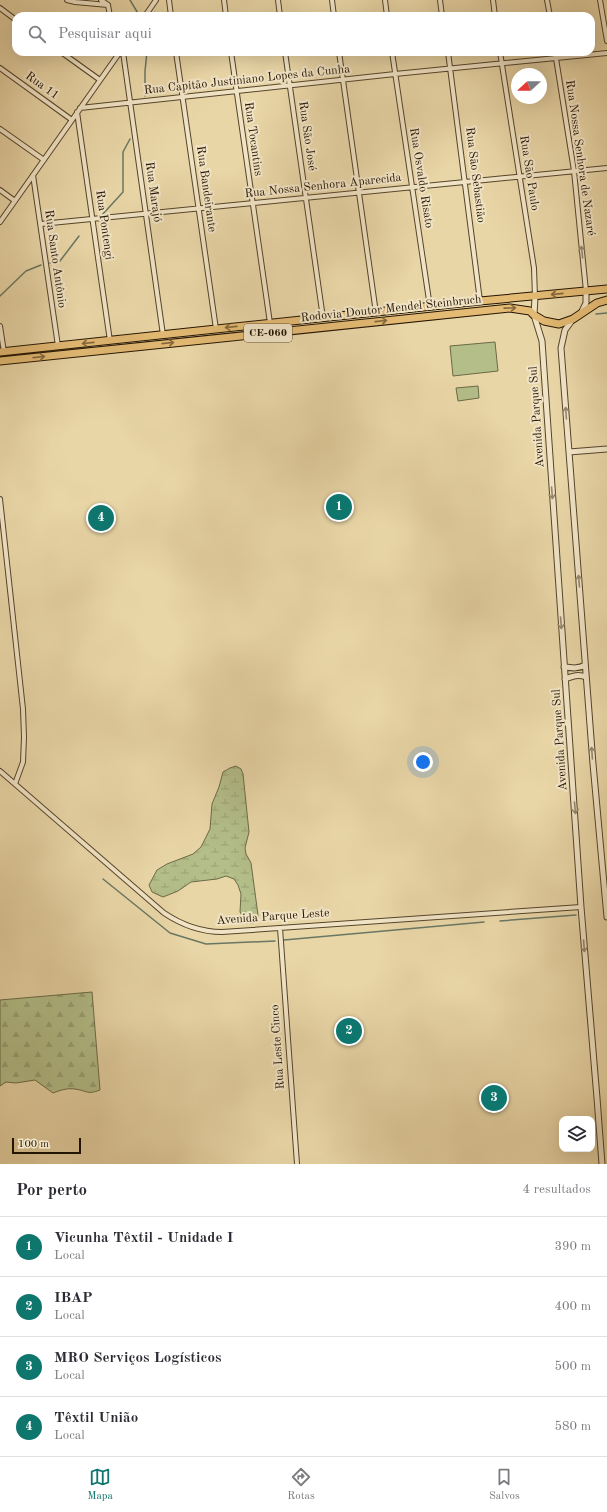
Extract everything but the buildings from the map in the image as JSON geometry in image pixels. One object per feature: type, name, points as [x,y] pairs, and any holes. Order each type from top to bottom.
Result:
[{"type":"highway","name":"Rodovia Doutor Mendel Steinbruch","points":[[2,352],[480,301],[607,289]]},
{"type":"highway","name":"Rodovia Doutor Mendel Steinbruch","points":[[0,361],[494,309],[518,308],[530,311],[544,321],[558,324],[573,319],[597,303],[607,300]]},
{"type":"street","points":[[66,0],[108,5]]},
{"type":"street","points":[[101,0],[108,5],[109,12]]},
{"type":"street","points":[[148,12],[156,0]]},
{"type":"street","points":[[169,0],[170,12]]},
{"type":"street","points":[[224,0],[226,12]]},
{"type":"street","points":[[278,0],[280,12]]},
{"type":"street","points":[[332,0],[334,12]]},
{"type":"street","points":[[385,0],[386,12]]},
{"type":"street","points":[[440,0],[442,12]]},
{"type":"street","points":[[493,0],[495,12]]},
{"type":"street","points":[[547,0],[549,12]]},
{"type":"street","points":[[600,0],[607,42]]},
{"type":"street","points":[[0,8],[12,17]]},
{"type":"street","name":"Rua Capitão Justiniano Lopes da Cunha","points":[[595,54],[607,53]]},
{"type":"street","points":[[67,56],[100,80]]},
{"type":"street","points":[[0,222],[116,56]]},
{"type":"street","name":"Rua Marajó","points":[[125,56],[163,335]]},
{"type":"street","name":"Rua Bandeirante","points":[[177,56],[216,329]]},
{"type":"street","name":"Rua Tocantins","points":[[232,56],[270,323]]},
{"type":"street","name":"Rua São José","points":[[286,56],[323,318]]},
{"type":"street","points":[[340,56],[376,313]]},
{"type":"street","name":"Rua Osvaldo Risato","points":[[393,56],[430,307]]},
{"type":"street","name":"Rua São Sebastião","points":[[448,56],[466,182],[480,301]]},
{"type":"street","name":"Rua São Paulo","points":[[501,56],[534,268],[535,297]]},
{"type":"street","name":"Rua Capitão Justiniano Lopes da Cunha","points":[[79,110],[236,91],[576,56]]},
{"type":"street","name":"Rua Nossa Senhora de Nazaré","points":[[556,58],[574,171],[586,291]]},
{"type":"street","name":"Rua 11","points":[[0,68],[72,120]]},
{"type":"street","name":"Rua Pontengi","points":[[79,110],[110,340]]},
{"type":"street","points":[[0,129],[44,160]]},
{"type":"street","name":"Rua Nossa Senhora Aparecida","points":[[41,224],[146,215],[199,208],[412,186],[607,168]]},
{"type":"street","name":"Rua Santo Antônio","points":[[33,175],[58,346]]},
{"type":"street","points":[[0,190],[15,201]]},
{"type":"street","points":[[586,291],[586,303],[584,308],[565,330],[561,348],[593,764],[607,917]]},
{"type":"street","points":[[534,315],[535,297]]},
{"type":"street","name":"Avenida Parque Sul","points":[[534,315],[542,341],[581,907],[602,1164]]},
{"type":"street","points":[[0,326],[2,352]]},
{"type":"street","points":[[569,452],[607,449]]},
{"type":"street","points":[[0,499],[23,709],[23,762],[15,784]]},
{"type":"street","points":[[564,667],[581,667],[585,665]]},
{"type":"street","points":[[565,679],[581,675],[586,677]]},
{"type":"street","name":"Avenida Parque Leste","points":[[0,771],[164,913],[191,927],[215,932],[581,907]]},
{"type":"street","name":"Rua Leste Cinco","points":[[280,928],[297,1164]]},
{"type":"green space","points":[[495,342],[498,371],[453,376],[450,346]]},
{"type":"green space","points":[[478,386],[479,398],[458,401],[456,388]]},
{"type":"green space","points":[[236,766],[241,769],[243,774],[249,832],[245,848],[246,854],[251,863],[258,915],[257,921],[253,923],[246,923],[240,912],[241,894],[238,885],[234,879],[226,876],[217,879],[191,882],[178,891],[163,897],[152,892],[149,885],[157,870],[167,864],[193,854],[201,847],[210,829],[212,804],[223,772]]},
{"type":"green space","points":[[92,992],[100,1090],[90,1092],[69,1089],[53,1093],[35,1080],[16,1083],[6,1082],[0,1086],[0,1000]]},
{"type":"waterway","points":[[130,0],[137,12]]},
{"type":"waterway","points":[[145,96],[147,56]]},
{"type":"waterway","points":[[102,215],[123,192],[123,152],[130,139]]},
{"type":"waterway","points":[[50,263],[60,261],[79,236]]},
{"type":"waterway","points":[[0,296],[26,271],[41,265]]},
{"type":"waterway","points":[[596,314],[607,313]]},
{"type":"waterway","points":[[103,879],[170,933],[206,944],[275,941]]},
{"type":"waterway","points":[[500,921],[576,915]]},
{"type":"waterway","points":[[284,940],[484,922]]},
{"type":"place","name":"Vicunha Têxtil - Unidade I","points":[[339,507]]},
{"type":"place","name":"Têxtil União","points":[[101,518]]},
{"type":"place","name":"IBAP","points":[[349,1031]]},
{"type":"place","name":"MRO Serviços Logísticos","points":[[494,1098]]}]
